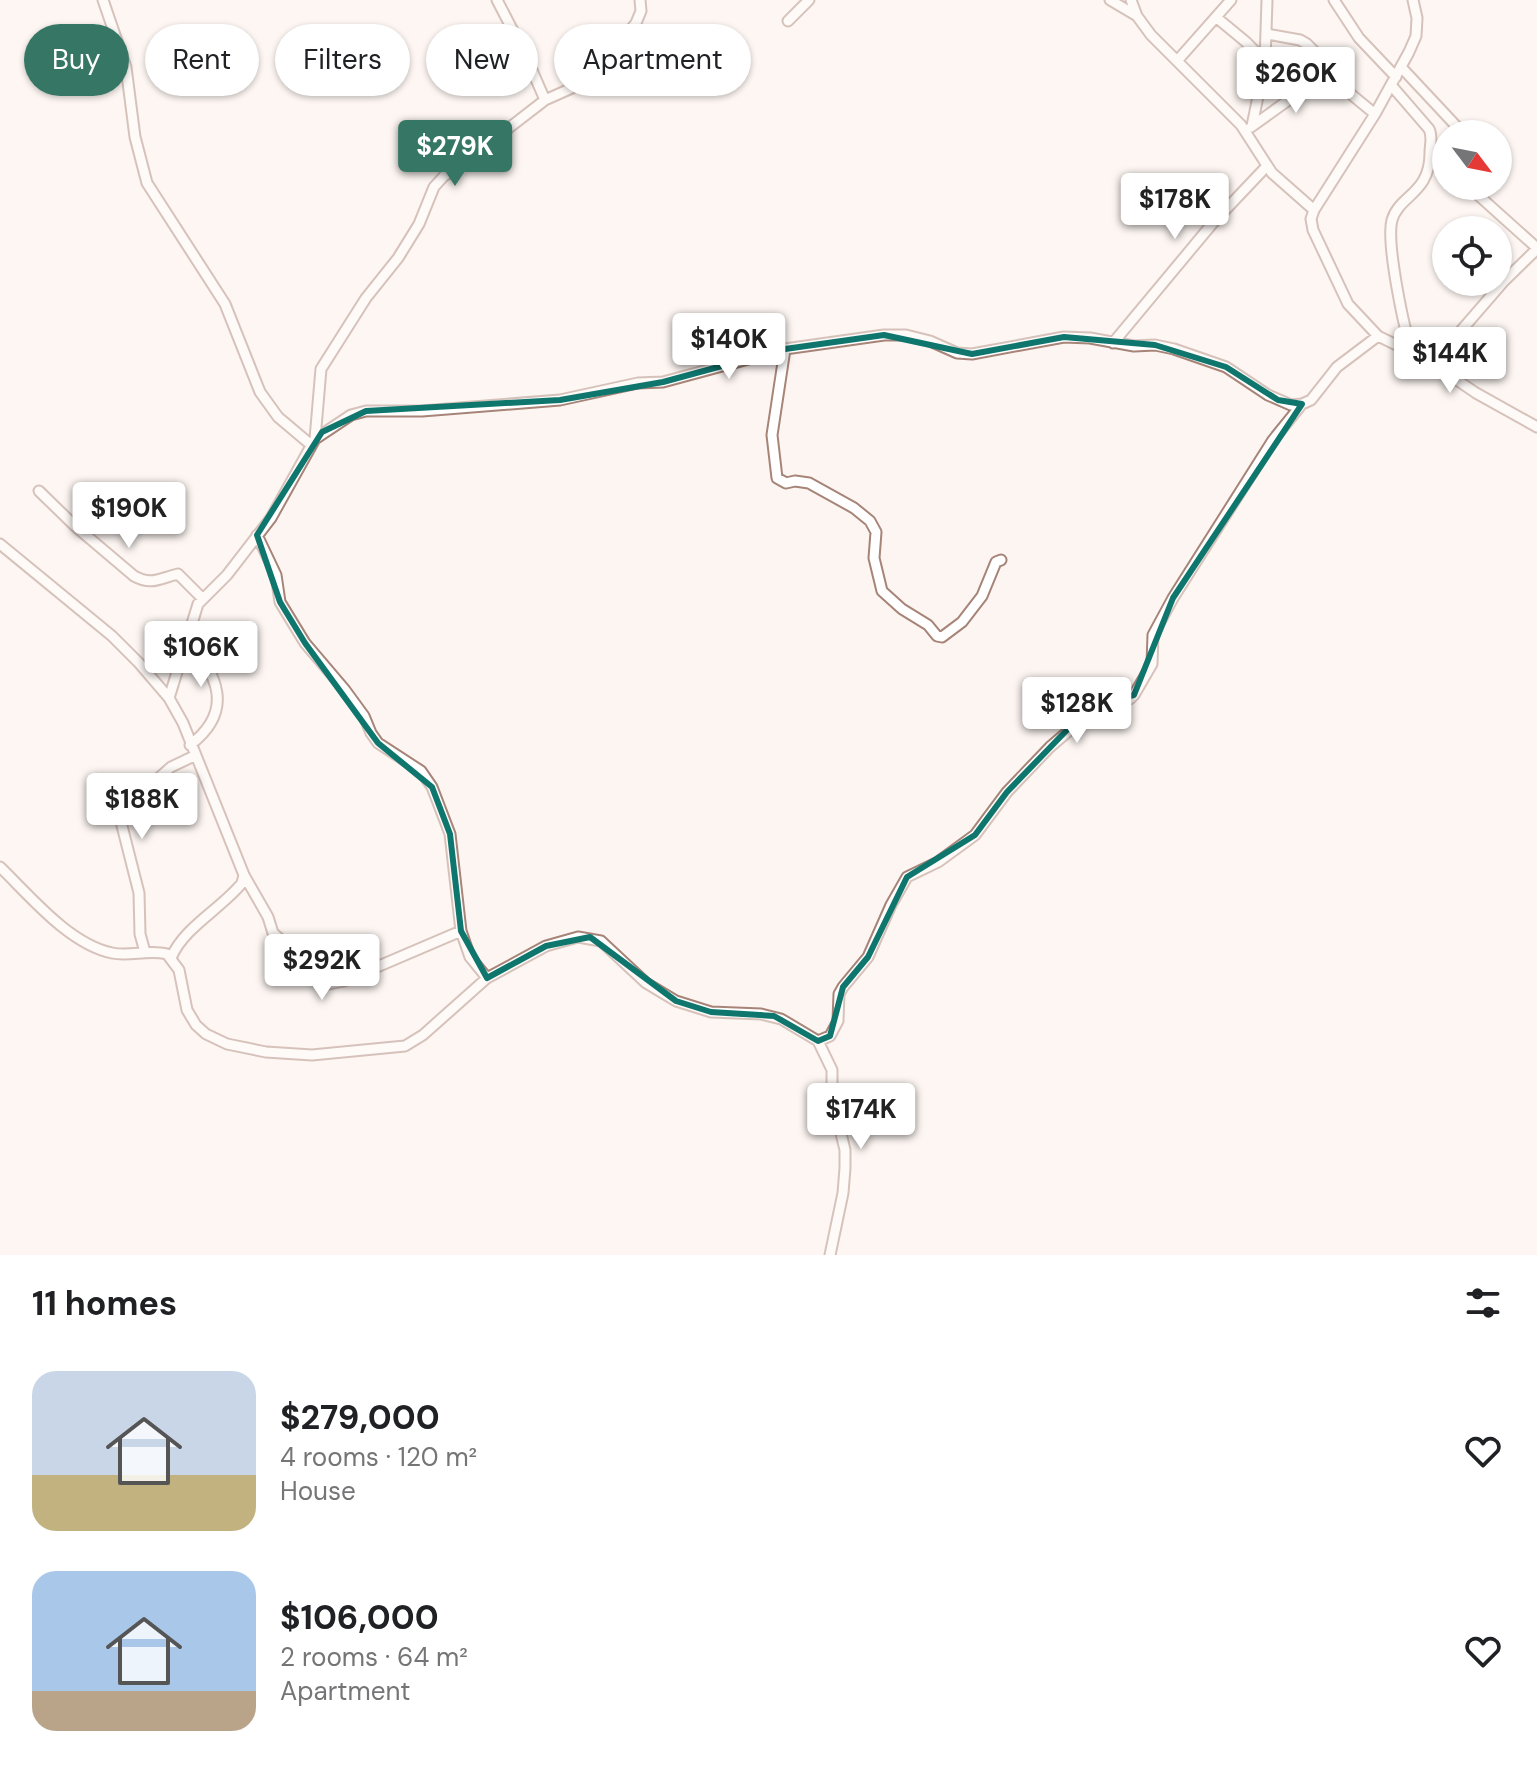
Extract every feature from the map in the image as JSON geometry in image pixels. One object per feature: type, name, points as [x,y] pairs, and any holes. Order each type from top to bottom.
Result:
[{"type":"street","points":[[103,0],[126,67],[135,137],[147,183],[225,304],[260,392],[278,417],[312,441]]},
{"type":"street","points":[[497,0],[545,100]]},
{"type":"street","points":[[169,698],[195,612],[257,535],[290,487],[312,441],[321,369],[366,298],[398,258],[419,224],[434,187],[444,176],[545,100],[581,84],[595,74],[636,23],[641,11],[640,0]]},
{"type":"street","points":[[788,21],[809,0]]},
{"type":"street","points":[[1110,0],[1137,16],[1177,61],[1248,129],[1266,167],[1314,210]]},
{"type":"street","points":[[1131,0],[1137,16]]},
{"type":"street","points":[[1177,61],[1231,0]]},
{"type":"street","points":[[1248,129],[1265,62],[1267,0]]},
{"type":"street","points":[[1334,0],[1431,132],[1431,157],[1422,183],[1395,214],[1391,225],[1393,259],[1413,354]]},
{"type":"street","points":[[1413,0],[1417,18],[1416,36],[1375,114],[1314,210],[1311,219],[1313,230],[1338,288],[1360,319],[1378,336],[1429,361],[1476,393],[1537,427]]},
{"type":"street","points":[[1217,18],[1297,94]]},
{"type":"street","points":[[1267,34],[1307,44],[1316,53],[1324,72],[1375,114]]},
{"type":"street","points":[[1401,67],[1451,120]]},
{"type":"street","points":[[1248,129],[1324,72]]},
{"type":"street","points":[[1113,343],[1201,237],[1266,167]]},
{"type":"street","points":[[1429,361],[1537,249],[1483,200]]},
{"type":"street","points":[[312,441],[335,423],[366,411],[422,411],[560,400],[638,383],[663,382],[785,349],[884,335],[906,335],[957,353],[972,354],[1064,337],[1134,346],[1155,345],[1226,367],[1284,403],[1302,404],[1311,400],[1337,367],[1378,336]]},
{"type":"street","points":[[785,349],[772,435],[777,478],[786,483],[809,483],[854,508],[870,521],[876,532],[874,558],[885,596],[942,637],[962,622],[982,596],[996,562],[1001,560]]},
{"type":"street","points":[[818,1041],[830,1036],[838,1021],[839,994],[868,957],[907,877],[938,862],[975,835],[1007,792],[1043,753],[1071,729],[1085,710],[1101,701],[1130,699],[1134,695],[1152,664],[1153,635],[1173,598],[1273,440],[1302,404]]},
{"type":"street","points":[[39,491],[134,576],[145,582],[156,582],[178,574],[203,599]]},
{"type":"street","points":[[257,535],[276,575],[280,602],[305,643],[364,716],[378,743],[421,771],[432,787],[450,834],[461,931],[470,957],[487,978]]},
{"type":"street","points":[[0,544],[112,636],[169,698],[183,723],[244,875],[268,917],[273,933],[289,947],[309,977],[324,985],[344,981],[461,931]]},
{"type":"street","points":[[188,637],[209,665],[217,683],[218,695],[213,723],[190,745]]},
{"type":"street","points":[[145,952],[140,934],[139,893],[120,818],[122,800],[129,790],[154,782],[171,767],[194,756]]},
{"type":"street","points":[[0,867],[51,918],[93,947],[119,954],[154,951],[171,958],[179,970],[189,1017],[206,1034],[238,1047],[312,1055],[405,1046],[436,1024],[487,978],[546,946],[578,937],[601,941],[646,983],[676,1001],[711,1012],[774,1016],[818,1041],[832,1070],[832,1096],[845,1150],[843,1193],[830,1255]]},
{"type":"street","points":[[171,958],[187,935],[234,893],[244,875]]},
{"type":"highlighted area","points":[[884,335],[972,354],[1064,337],[1155,345],[1226,367],[1278,400],[1302,404],[1173,598],[1134,695],[1092,704],[1007,792],[975,835],[907,877],[868,957],[843,987],[830,1036],[818,1041],[774,1016],[711,1012],[676,1001],[590,937],[546,946],[487,978],[461,931],[450,834],[432,787],[378,743],[305,643],[280,602],[257,535],[322,432],[366,411],[560,400],[663,382],[785,349]]}]
